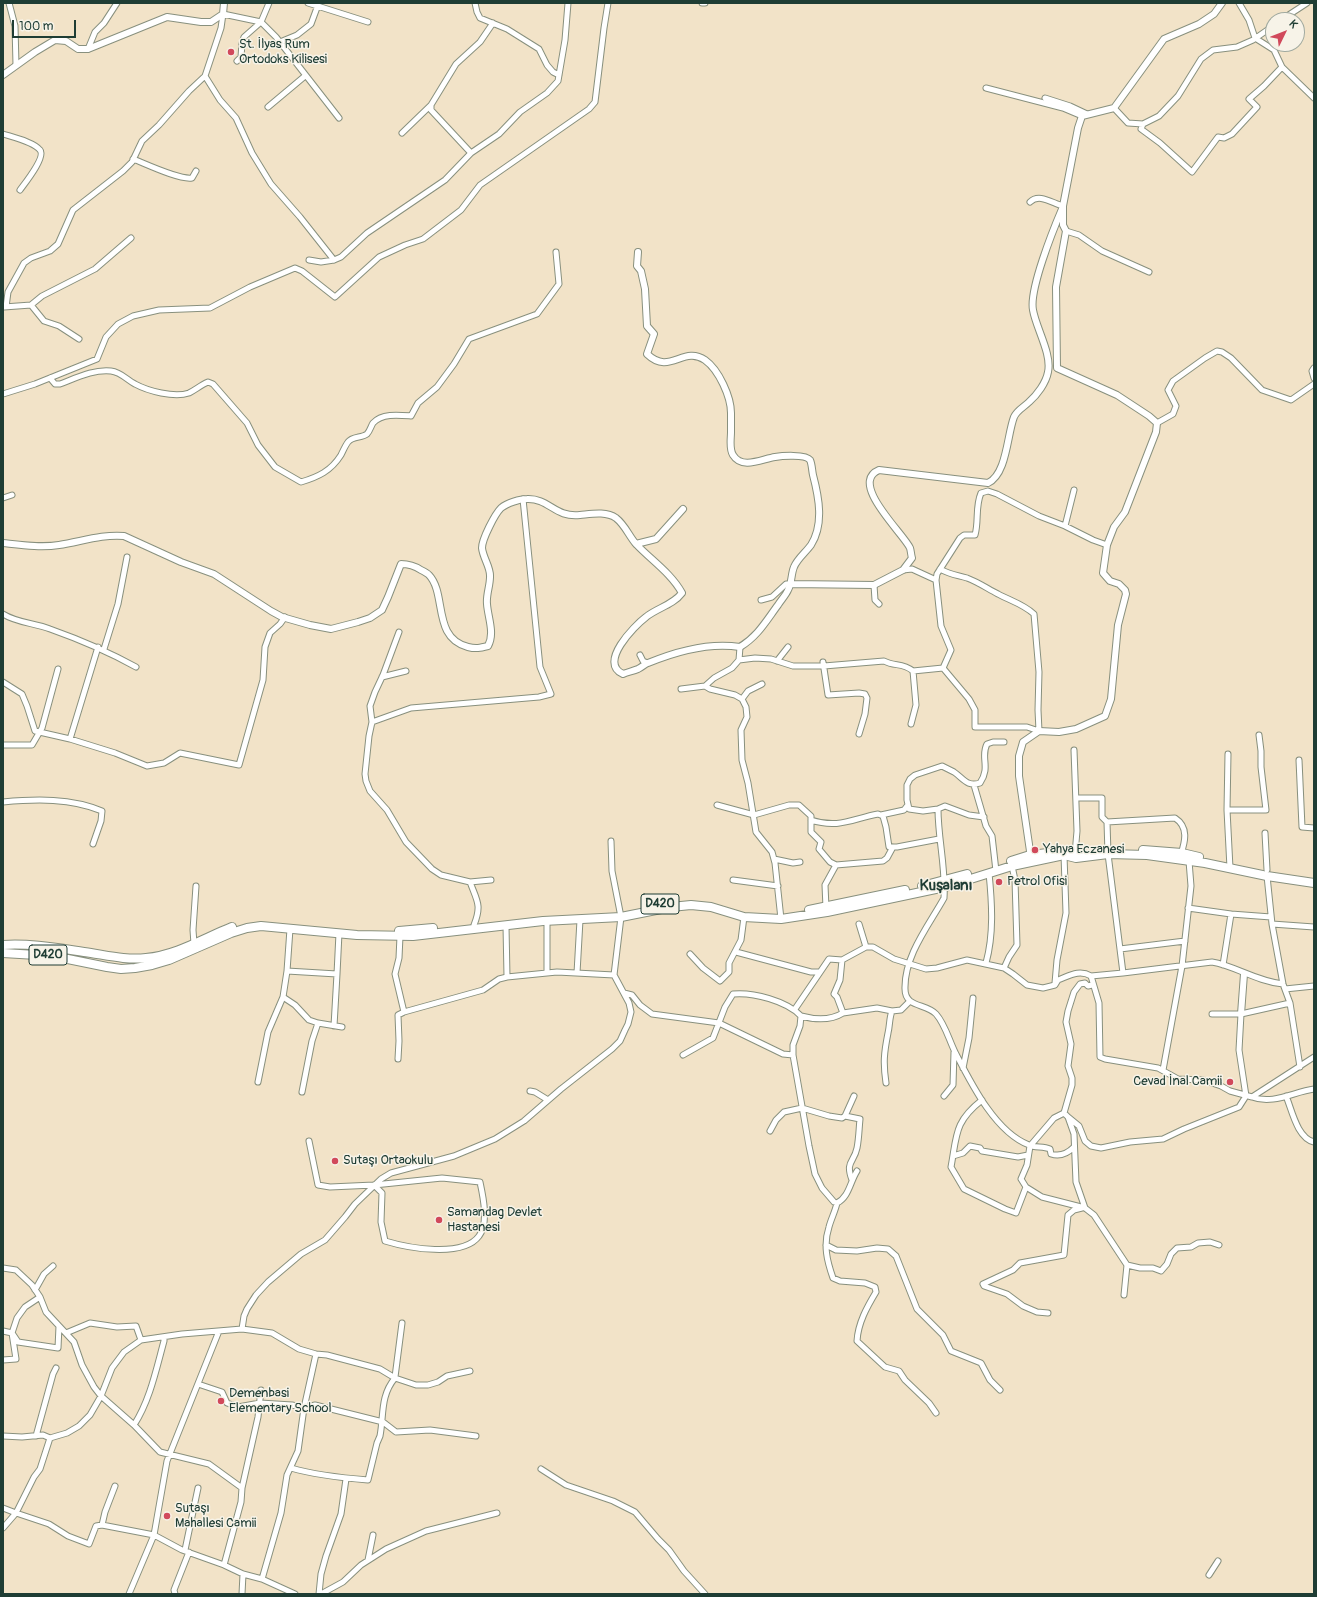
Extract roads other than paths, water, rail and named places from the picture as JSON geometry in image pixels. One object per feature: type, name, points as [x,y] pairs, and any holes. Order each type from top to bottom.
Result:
[{"type":"highway","name":"D420","points":[[3,953],[53,956],[121,969],[152,966],[231,933],[247,928],[261,926],[364,936],[400,936],[546,921],[580,920],[691,905],[712,907],[744,917],[781,917],[945,884],[1031,858],[1059,852],[1076,856]]},
{"type":"highway","name":"D420","points":[[994,870],[1012,866],[1031,858],[1064,855],[1076,856],[1108,852],[1181,856],[1314,883]]},
{"type":"highway","name":"D420","points":[[1181,856],[1189,861],[1230,866]]},
{"type":"highway","name":"D420","points":[[1267,873],[1314,878]]},
{"type":"highway","name":"D420","points":[[3,945],[55,948],[135,958],[164,955],[236,926],[262,921],[378,932],[474,925],[554,916],[620,914],[669,902],[700,901],[781,917]]},
{"type":"street","points":[[9,3],[15,26],[16,65]]},
{"type":"street","points":[[88,49],[95,32],[114,11],[117,3]]},
{"type":"street","points":[[131,238],[95,269],[42,296],[31,305],[4,307],[8,292],[24,263],[31,258],[50,251],[58,244],[73,210],[123,171],[133,159],[142,141],[159,125],[188,91],[205,76],[221,28],[224,3]]},
{"type":"street","points":[[237,61],[241,57],[244,37],[260,22],[269,3]]},
{"type":"street","points":[[308,3],[318,4],[368,22]]},
{"type":"street","points":[[476,3],[477,12],[480,18],[507,29],[539,49],[547,65],[553,72],[559,75]]},
{"type":"street","points":[[309,260],[322,262],[341,257],[367,233],[445,180],[471,154],[498,134],[520,112],[548,93],[558,81],[565,40],[568,3]]},
{"type":"street","points":[[3,394],[50,378],[97,359],[106,337],[118,324],[133,316],[159,310],[210,308],[250,287],[295,268],[302,271],[335,297],[379,257],[405,245],[423,239],[461,210],[480,185],[589,109],[595,102],[608,3]]},
{"type":"street","points":[[986,88],[1064,108],[1084,115],[1114,108],[1164,39],[1199,24],[1214,14],[1222,3]]},
{"type":"street","points":[[1239,3],[1249,20],[1255,38],[1274,50],[1282,67],[1314,98]]},
{"type":"street","points":[[1293,12],[1307,3]]},
{"type":"street","points":[[280,42],[297,35],[311,24],[318,4]]},
{"type":"street","points":[[3,75],[55,40],[66,41],[78,49],[88,49],[167,17],[211,22],[223,14],[260,22],[280,42],[339,118]]},
{"type":"street","points":[[402,133],[431,105],[456,64],[480,42],[493,23]]},
{"type":"street","points":[[1114,108],[1128,123],[1143,124],[1159,116],[1178,96],[1201,59],[1213,50],[1237,47],[1265,31]]},
{"type":"street","points":[[1143,124],[1141,129],[1160,143],[1192,172],[1218,137],[1224,138],[1232,134],[1257,107],[1249,99],[1282,67]]},
{"type":"street","points":[[205,76],[220,100],[236,118],[252,153],[271,184],[300,217],[334,260]]},
{"type":"street","points":[[268,107],[305,76]]},
{"type":"street","points":[[1044,98],[1070,106],[1084,115]]},
{"type":"street","points":[[431,105],[431,110],[471,154]]},
{"type":"street","points":[[1084,115],[1078,128],[1063,206],[1063,224],[1066,231],[1056,288],[1057,368],[1116,395],[1149,416],[1157,423]]},
{"type":"street","points":[[3,134],[30,144],[40,150],[42,154],[40,160],[20,190]]},
{"type":"street","points":[[133,159],[188,179],[192,178],[196,171]]},
{"type":"street","points":[[1030,202],[1034,198],[1040,197],[1063,206]]},
{"type":"street","points":[[903,570],[912,558],[910,548],[881,511],[873,497],[870,477],[874,472],[879,470],[988,482],[996,477],[1007,446],[1015,414],[1029,402],[1041,388],[1048,372],[1046,353],[1032,310],[1032,298],[1050,236],[1063,206]]},
{"type":"street","points":[[1066,231],[1079,235],[1102,251],[1149,272]]},
{"type":"street","points":[[50,378],[55,384],[60,384],[90,373],[110,371],[119,373],[142,388],[166,394],[188,393],[208,382],[213,384],[247,423],[258,446],[275,467],[301,482],[317,477],[327,471],[336,463],[348,441],[362,437],[368,433],[372,424],[380,418],[392,415],[411,416],[418,403],[437,387],[469,340],[537,314],[559,284],[556,252]]},
{"type":"street","points":[[3,543],[44,547],[58,546],[113,535],[124,536],[181,562],[214,574],[271,611],[310,625],[331,629],[370,618],[382,610],[401,564],[408,564],[419,568],[429,575],[435,585],[447,631],[454,640],[461,645],[478,649],[488,646],[492,639],[487,603],[491,576],[482,548],[483,538],[501,508],[512,502],[524,499],[541,501],[564,515],[576,516],[598,513],[615,517],[636,544],[650,555],[678,586],[682,593],[676,600],[645,617],[625,637],[614,658],[614,667],[618,672],[623,674],[670,654],[700,648],[731,646],[740,647],[750,641],[764,626],[788,591],[794,566],[811,545],[819,524],[818,492],[810,460],[805,457],[776,456],[751,463],[740,461],[733,456],[731,450],[731,412],[726,391],[714,369],[706,360],[696,356],[686,356],[663,363],[654,360],[647,354],[654,334],[647,326],[645,289],[641,271],[637,266],[638,252]]},
{"type":"street","points":[[31,305],[44,321],[59,326],[79,339]]},
{"type":"street","points":[[1157,423],[1173,414],[1176,406],[1168,390],[1173,381],[1204,358],[1217,351],[1222,352],[1230,358],[1262,390],[1291,400],[1314,384]]},
{"type":"street","points":[[1314,368],[1312,371],[1314,378]]},
{"type":"street","points":[[942,668],[969,699],[975,710],[975,727],[1027,727],[1039,731],[1059,732],[1076,729],[1105,716],[1111,699],[1118,625],[1126,594],[1125,590],[1119,584],[1110,582],[1103,573],[1107,545],[1114,527],[1125,512],[1128,505],[1156,432],[1157,423]]},
{"type":"street","points":[[1065,526],[1074,490]]},
{"type":"street","points":[[942,668],[951,650],[941,626],[936,580],[940,569],[960,538],[964,535],[976,535],[978,527],[978,503],[981,493],[988,491],[997,494],[1039,516],[1107,545]]},
{"type":"street","points":[[3,498],[12,495]]},
{"type":"street","points":[[372,722],[411,708],[539,697],[551,694],[540,667],[524,499]]},
{"type":"street","points":[[636,544],[661,535],[670,522],[683,509]]},
{"type":"street","points":[[70,739],[101,648],[118,604],[127,557]]},
{"type":"street","points":[[761,600],[772,597],[786,584],[874,585],[903,570],[912,569],[936,580]]},
{"type":"street","points":[[940,569],[951,575],[967,578],[976,582],[1025,606],[1034,614],[1039,672],[1039,731]]},
{"type":"street","points":[[874,585],[875,600],[879,604]]},
{"type":"street","points":[[3,614],[9,618],[49,628],[101,648],[136,667]]},
{"type":"street","points":[[3,682],[22,694],[35,731],[70,739],[148,766],[164,763],[180,753],[239,765],[263,680],[265,647],[270,633],[285,617]]},
{"type":"street","points":[[399,632],[382,677],[374,692],[370,706],[372,722],[365,774],[370,790],[387,810],[406,842],[441,875],[470,882],[491,880]]},
{"type":"street","points":[[681,689],[705,686],[714,678],[732,668],[739,660],[740,647]]},
{"type":"street","points":[[777,661],[788,647]]},
{"type":"street","points":[[640,655],[643,661],[647,663]]},
{"type":"street","points":[[739,660],[755,658],[777,661],[793,666],[884,661],[890,665],[901,664],[908,666],[912,671],[916,705],[912,724]]},
{"type":"street","points":[[824,664],[828,695],[865,694],[867,698],[865,714],[859,734]]},
{"type":"street","points":[[912,671],[942,668]]},
{"type":"street","points":[[3,745],[32,746],[40,732],[49,708],[58,669]]},
{"type":"street","points":[[382,677],[406,671]]},
{"type":"street","points":[[742,699],[748,691],[762,684]]},
{"type":"street","points":[[705,686],[710,690],[735,695],[742,699],[746,707],[747,717],[742,730],[742,760],[754,814],[756,832],[772,852],[774,859],[781,917]]},
{"type":"street","points":[[1031,858],[1018,756],[1023,742],[1039,731]]},
{"type":"street","points":[[1227,810],[1266,810],[1259,735]]},
{"type":"street","points":[[812,820],[823,824],[832,825],[878,814],[881,815],[904,810],[907,806],[907,785],[910,779],[914,775],[936,767],[942,766],[974,785],[980,783],[986,771],[984,749],[987,744],[992,742],[1004,742]]},
{"type":"street","points":[[1074,750],[1077,831],[1076,856]]},
{"type":"street","points":[[1228,754],[1227,810],[1230,866]]},
{"type":"street","points":[[1299,760],[1302,827],[1314,828]]},
{"type":"street","points":[[974,785],[984,817],[992,836],[994,870],[991,890],[992,935],[986,963]]},
{"type":"street","points":[[1076,798],[1102,798],[1102,817],[1107,822],[1108,852],[1123,973]]},
{"type":"street","points":[[3,802],[37,800],[66,801],[84,804],[102,810],[101,821],[93,844]]},
{"type":"street","points":[[717,805],[754,814],[799,804],[811,816],[811,832],[821,842],[820,849],[830,862],[836,865],[883,861],[887,858],[893,847]]},
{"type":"street","points":[[907,806],[909,809],[922,811],[938,809],[944,806],[984,817]]},
{"type":"street","points":[[938,809],[939,839],[945,884],[944,898],[908,964],[905,989],[906,996],[916,1005],[927,1008],[936,1014],[943,1025],[963,1068],[982,1100],[1007,1132],[1030,1146],[1050,1149],[1051,1154],[1056,1156],[1069,1152],[1074,1147]]},
{"type":"street","points":[[881,815],[883,816],[886,827],[889,847],[939,839]]},
{"type":"street","points":[[1107,822],[1176,818],[1180,821],[1186,836],[1181,856]]},
{"type":"street","points":[[1265,833],[1272,924],[1284,986],[1290,1003],[1300,1067]]},
{"type":"street","points":[[242,1329],[244,1316],[256,1295],[268,1282],[301,1254],[325,1240],[345,1218],[355,1204],[374,1185],[391,1173],[454,1156],[495,1139],[524,1121],[620,1041],[628,1024],[630,1012],[629,1003],[614,975],[620,914],[612,871],[611,841]]},
{"type":"street","points":[[1055,985],[1057,960],[1066,913],[1064,855]]},
{"type":"street","points":[[774,859],[793,864],[800,862]]},
{"type":"street","points":[[1163,1070],[1182,966],[1188,908],[1192,886],[1189,861]]},
{"type":"street","points":[[826,909],[825,885],[836,865]]},
{"type":"street","points":[[1004,968],[1009,957],[1018,945],[1015,880],[1012,866]]},
{"type":"street","points":[[608,876],[612,871]]},
{"type":"street","points":[[733,880],[778,886]]},
{"type":"street","points":[[470,882],[479,906],[479,913],[474,925]]},
{"type":"street","points":[[194,944],[193,930],[196,886]]},
{"type":"street","points":[[1188,908],[1231,914],[1271,917]]},
{"type":"street","points":[[1223,965],[1231,914]]},
{"type":"street","points":[[690,954],[703,968],[720,981],[729,972],[729,963],[741,940],[744,917]]},
{"type":"street","points":[[577,973],[580,920]]},
{"type":"street","points":[[546,921],[547,972]]},
{"type":"street","points":[[858,924],[866,947]]},
{"type":"street","points":[[1272,924],[1314,927]]},
{"type":"street","points":[[506,926],[507,977]]},
{"type":"street","points":[[258,1082],[268,1032],[283,997],[287,971],[290,929]]},
{"type":"street","points":[[334,1026],[339,933]]},
{"type":"street","points":[[400,936],[399,958],[396,974],[404,1012]]},
{"type":"street","points":[[1120,950],[1185,941]]},
{"type":"street","points":[[795,1009],[829,959],[842,960],[866,947],[872,947],[894,959],[926,969],[937,968],[967,960],[986,963],[1004,968],[1027,985],[1043,988],[1055,985],[1058,980],[1078,972],[1091,976],[1212,962],[1244,974],[1284,986],[1314,986]]},
{"type":"street","points":[[736,952],[811,972],[820,972]]},
{"type":"street","points":[[842,960],[840,980],[834,994],[837,997],[843,1013]]},
{"type":"street","points":[[287,971],[336,974]]},
{"type":"street","points":[[398,1059],[398,1015],[404,1012],[483,990],[499,979],[507,977],[547,972],[614,975]]},
{"type":"street","points":[[1066,1115],[1079,1126],[1085,1141],[1091,1146],[1101,1148],[1130,1142],[1163,1139],[1239,1107],[1246,1096],[1239,1050],[1244,974]]},
{"type":"street","points":[[1091,976],[1092,985],[1099,1003],[1100,1057],[1163,1070],[1178,1079],[1203,1080],[1220,1086],[1230,1092],[1259,1100],[1268,1101],[1303,1090],[1314,1089]]},
{"type":"street","points":[[1085,1208],[1076,1182],[1074,1134],[1066,1115],[1072,1086],[1072,1078],[1068,1066],[1071,1044],[1066,1022],[1074,992],[1080,984],[1092,985]]},
{"type":"street","points":[[624,993],[632,995],[640,1005],[652,1014],[719,1023],[751,1037],[779,1052],[793,1055]]},
{"type":"street","points":[[683,1055],[713,1038],[725,1007],[733,994],[742,993],[771,999],[795,1009],[801,1016],[813,1019],[835,1018],[843,1013],[877,1008],[892,1011],[901,1010],[910,1001]]},
{"type":"street","points":[[283,997],[295,1005],[309,1020],[342,1028]]},
{"type":"street","points":[[963,1068],[969,1038],[973,998]]},
{"type":"street","points":[[1212,1014],[1241,1014],[1290,1003]]},
{"type":"street","points":[[886,1083],[883,1056],[892,1011]]},
{"type":"street","points":[[801,1016],[800,1026],[793,1045],[793,1055],[802,1108],[815,1174],[822,1188],[834,1202],[837,1203]]},
{"type":"street","points":[[302,1092],[312,1041],[318,1023]]},
{"type":"street","points":[[944,1096],[953,1085],[954,1051]]},
{"type":"street","points":[[1252,1097],[1314,1057]]},
{"type":"street","points":[[530,1091],[535,1092],[548,1100]]},
{"type":"street","points":[[845,1116],[854,1096]]},
{"type":"street","points":[[1286,1096],[1300,1131],[1311,1142],[1314,1142]]},
{"type":"street","points":[[982,1100],[972,1108],[959,1124],[951,1167],[964,1189],[1004,1209],[1016,1213],[1026,1187]]},
{"type":"street","points":[[770,1131],[776,1120],[784,1112],[802,1108],[829,1116],[842,1118],[845,1116],[860,1119],[858,1147],[849,1164],[849,1172],[852,1180]]},
{"type":"street","points":[[1066,1115],[1054,1118],[1030,1146],[1021,1179],[1026,1187],[1042,1196],[1085,1208],[1094,1215],[1127,1265],[1124,1295]]},
{"type":"street","points":[[309,1141],[318,1185],[330,1187],[374,1185],[442,1178],[480,1182],[483,1194],[485,1218],[480,1235],[469,1245],[440,1250],[403,1247],[385,1241],[381,1222],[382,1193],[374,1185]]},
{"type":"street","points":[[953,1156],[963,1153],[970,1146],[980,1148],[982,1151],[1018,1157],[1028,1155]]},
{"type":"street","points":[[857,1171],[846,1196],[837,1203],[835,1214],[829,1226],[826,1245],[828,1264],[833,1278],[840,1281],[865,1283],[875,1287],[876,1292],[867,1307],[858,1330],[857,1340],[885,1367],[899,1371],[905,1380],[929,1403],[936,1413]]},
{"type":"street","points":[[1048,1313],[1037,1312],[1023,1306],[1007,1294],[984,1286],[983,1284],[1012,1270],[1020,1263],[1064,1255],[1068,1215],[1074,1210],[1085,1208]]},
{"type":"street","points":[[1127,1265],[1140,1268],[1153,1268],[1161,1271],[1167,1264],[1171,1254],[1177,1248],[1191,1247],[1198,1243],[1210,1242],[1219,1245]]},
{"type":"street","points":[[826,1245],[836,1250],[857,1251],[877,1248],[888,1249],[896,1256],[917,1309],[943,1335],[951,1351],[981,1363],[990,1380],[1000,1390]]},
{"type":"street","points":[[35,1290],[44,1274],[53,1266]]},
{"type":"street","points":[[3,1268],[16,1270],[35,1290],[40,1297],[46,1312],[74,1342],[85,1371],[94,1387],[101,1396],[134,1425],[160,1452],[209,1464],[242,1488]]},
{"type":"street","points":[[3,1360],[16,1359],[12,1333],[17,1318],[25,1307],[40,1297]]},
{"type":"street","points":[[66,1333],[90,1323],[117,1327],[136,1326],[141,1340]]},
{"type":"street","points":[[291,1468],[330,1474],[346,1479],[368,1480],[383,1422],[385,1393],[395,1377],[402,1323]]},
{"type":"street","points":[[3,1331],[12,1333],[18,1342],[58,1348],[59,1326]]},
{"type":"street","points":[[3,1436],[43,1435],[50,1438],[66,1433],[79,1426],[90,1415],[101,1396],[112,1368],[124,1352],[141,1340],[242,1329],[272,1333],[299,1349],[380,1369],[395,1377],[416,1385],[428,1385],[438,1382],[447,1376],[470,1371]]},
{"type":"street","points":[[129,1594],[154,1535],[169,1455],[219,1331]]},
{"type":"street","points":[[134,1425],[152,1386],[164,1337]]},
{"type":"street","points":[[262,1579],[281,1513],[287,1475],[298,1451],[304,1408],[316,1354]]},
{"type":"street","points":[[36,1436],[52,1374],[56,1368]]},
{"type":"street","points":[[198,1384],[222,1392],[227,1403],[238,1407],[260,1404],[292,1405],[304,1408],[315,1405],[383,1422],[396,1432],[430,1430],[476,1436]]},
{"type":"street","points":[[224,1565],[241,1502],[242,1488],[260,1404],[261,1390]]},
{"type":"street","points":[[3,1528],[16,1514],[31,1482],[40,1468],[50,1438]]},
{"type":"street","points":[[541,1469],[566,1485],[613,1501],[635,1512],[670,1550],[684,1571],[705,1594]]},
{"type":"street","points":[[320,1594],[321,1574],[340,1514],[346,1479]]},
{"type":"street","points":[[102,1525],[105,1512],[115,1486]]},
{"type":"street","points":[[175,1594],[174,1590],[187,1551],[198,1488]]},
{"type":"street","points":[[3,1508],[16,1514],[49,1524],[68,1536],[89,1544],[96,1526],[102,1525],[154,1535],[187,1551],[243,1574],[262,1579],[295,1594]]},
{"type":"street","points":[[320,1594],[343,1582],[368,1560],[386,1549],[426,1531],[497,1513]]},
{"type":"street","points":[[368,1560],[374,1535]]},
{"type":"street","points":[[1209,1575],[1218,1561]]},
{"type":"street","points":[[242,1594],[243,1574]]},
{"type":"place","name":"St. İlyas Rum Ortodoks Kilisesi","points":[[231,52]]},
{"type":"place","name":"Yahya Eczanesi","points":[[1035,850]]},
{"type":"place","name":"Petrol Ofisi","points":[[999,882]]},
{"type":"place","name":"Cevad İnal Camii","points":[[1230,1082]]},
{"type":"place","name":"Sutaşı Ortaokulu","points":[[335,1161]]},
{"type":"place","name":"Samandag Devlet Hastanesi","points":[[439,1220]]},
{"type":"place","name":"Demenbasi Elementary School","points":[[221,1401]]},
{"type":"place","name":"Sutaşı Mahallesi Camii","points":[[167,1516]]},
{"type":"district","name":"Kuşalanı","points":[[946,886]]}]
